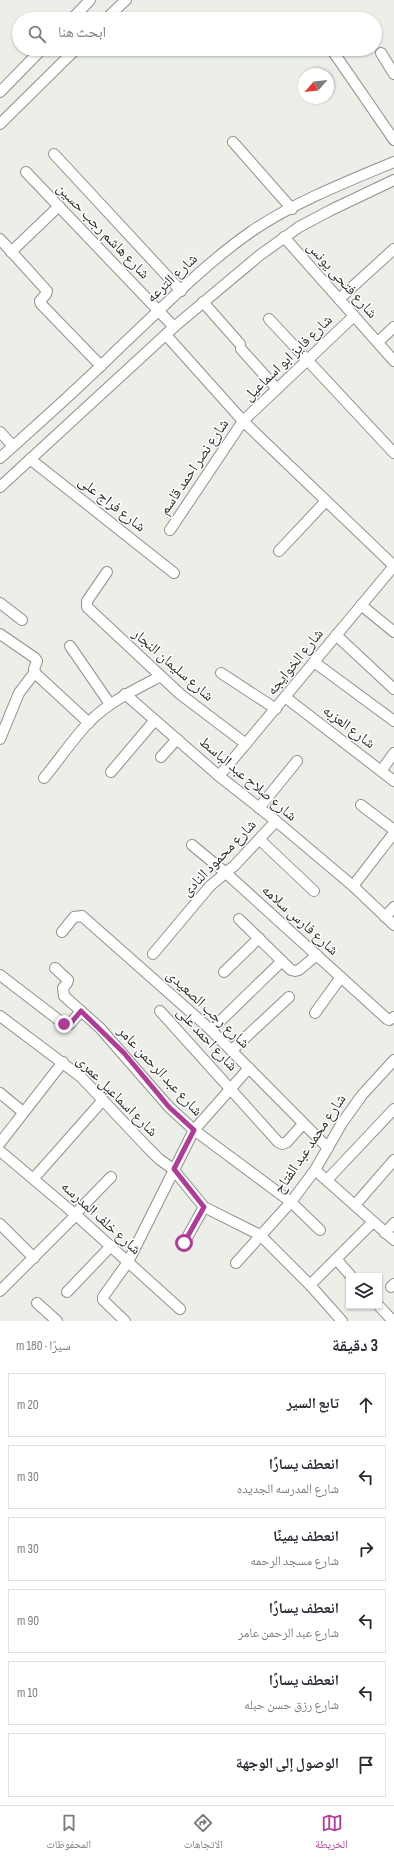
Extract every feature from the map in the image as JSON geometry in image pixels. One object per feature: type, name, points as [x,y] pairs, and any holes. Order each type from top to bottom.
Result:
[{"type":"street","points":[[79,12],[90,0]]},
{"type":"street","points":[[113,12],[126,0]]},
{"type":"street","points":[[0,92],[35,56]]},
{"type":"street","points":[[0,124],[69,56]]},
{"type":"street","points":[[336,56],[394,140]]},
{"type":"street","points":[[382,56],[394,74]]},
{"type":"street","points":[[233,142],[292,209]]},
{"type":"street","points":[[54,154],[181,291]]},
{"type":"street","name":"شارع الترعه","points":[[0,458],[101,366],[220,254],[254,230],[292,209],[342,184],[394,162]]},
{"type":"street","name":"شارع هاشم رجب حسين","points":[[26,172],[174,327]]},
{"type":"street","points":[[0,487],[174,327],[284,237],[331,210],[393,182]]},
{"type":"street","points":[[11,252],[59,206]]},
{"type":"street","name":"شارع فتحى يونس","points":[[284,237],[394,361]]},
{"type":"street","points":[[0,239],[47,291],[40,301],[41,304],[101,366]]},
{"type":"street","points":[[339,299],[394,249]]},
{"type":"street","points":[[203,302],[277,389]]},
{"type":"street","name":"شارع فايز ابو اسماعيل","points":[[243,421],[354,316]]},
{"type":"street","points":[[269,319],[394,452]]},
{"type":"street","points":[[378,342],[394,327]]},
{"type":"street","points":[[166,335],[243,421],[326,501],[393,569]]},
{"type":"street","name":"شارع نصر احمد قاسم","points":[[170,530],[243,421]]},
{"type":"street","points":[[0,432],[13,446]]},
{"type":"street","name":"شارع فراج على","points":[[30,459],[174,573]]},
{"type":"street","points":[[279,551],[326,501]]},
{"type":"street","name":"شارع الخوايجه","points":[[219,776],[361,604],[393,569]]},
{"type":"street","name":"شارع سليمان النجار","points":[[107,572],[86,604],[90,610],[159,677],[246,744]]},
{"type":"street","points":[[0,603],[22,620]]},
{"type":"street","points":[[361,604],[394,632]]},
{"type":"street","points":[[0,634],[36,659],[34,666],[35,672],[89,722]]},
{"type":"street","points":[[336,636],[394,689]]},
{"type":"street","points":[[70,646],[110,704]]},
{"type":"street","points":[[314,662],[394,721]]},
{"type":"street","points":[[0,739],[19,693],[35,672]]},
{"type":"street","points":[[221,673],[276,708]]},
{"type":"street","points":[[44,778],[89,722],[110,704],[125,694],[159,677]]},
{"type":"street","name":"شارع صلاح عبد الباسط","points":[[125,694],[219,776],[276,821],[352,886],[394,925]]},
{"type":"street","name":"شارع العزبه","points":[[285,697],[394,781]]},
{"type":"street","points":[[111,772],[155,720]]},
{"type":"street","points":[[161,757],[177,739]]},
{"type":"street","points":[[381,771],[394,753]]},
{"type":"street","points":[[259,808],[297,761]]},
{"type":"street","points":[[352,886],[394,831],[361,805]]},
{"type":"street","name":"شارع محمود النادى","points":[[153,954],[210,886],[226,873],[260,840],[276,821]]},
{"type":"street","points":[[260,840],[314,891]]},
{"type":"street","name":"شارع فارس سلامه","points":[[192,845],[226,873],[341,977],[391,1018]]},
{"type":"street","points":[[385,917],[394,907]]},
{"type":"street","name":"شارع رجب الصعيدى","points":[[62,932],[74,917],[82,916],[211,1030],[328,1148]]},
{"type":"street","points":[[239,919],[291,970],[295,972],[317,955]]},
{"type":"street","points":[[224,972],[259,938]]},
{"type":"street","points":[[211,1030],[282,961]]},
{"type":"street","name":"شارع عبد الرحمن عامر","points":[[55,968],[68,980],[63,988],[64,996],[124,1053],[169,1107],[194,1130],[291,1202],[320,1230]]},
{"type":"street","points":[[0,975],[64,1024],[70,1024],[81,1011]]},
{"type":"street","points":[[315,1013],[341,977]]},
{"type":"street","points":[[232,1050],[289,997]]},
{"type":"street","name":"شارع احمد على","points":[[160,1011],[232,1088],[278,1142],[282,1144],[286,1142],[303,1124]]},
{"type":"street","name":"شارع اسماعيل عمرى","points":[[0,1016],[81,1077],[159,1159],[174,1169],[204,1207]]},
{"type":"street","name":"شارع محمد عبد الفتاح","points":[[236,1263],[291,1202],[315,1170],[342,1123],[362,1095],[394,1060]]},
{"type":"street","points":[[0,1143],[63,1062]]},
{"type":"street","points":[[125,1321],[103,1300],[103,1297],[128,1262],[194,1130],[249,1068]]},
{"type":"street","points":[[0,1093],[23,1112]]},
{"type":"street","points":[[34,1178],[103,1100]]},
{"type":"street","points":[[327,1180],[394,1109]]},
{"type":"street","name":"شارع خلف المدرسه","points":[[0,1151],[34,1178],[180,1309]]},
{"type":"street","points":[[355,1205],[394,1160]]},
{"type":"street","points":[[315,1170],[394,1240]]},
{"type":"street","points":[[0,1291],[34,1258],[111,1177]]},
{"type":"street","points":[[184,1243],[204,1207],[260,1235],[310,1285],[342,1321]]},
{"type":"street","points":[[310,1285],[373,1222]]},
{"type":"street","points":[[386,1233],[394,1223]]},
{"type":"street","points":[[0,1224],[34,1258]]},
{"type":"street","points":[[67,1292],[111,1246]]},
{"type":"street","points":[[336,1259],[348,1273]]},
{"type":"street","points":[[38,1303],[57,1321]]},
{"type":"street","points":[[382,1309],[394,1321]]},
{"type":"route","points":[[64,1024],[70,1024],[81,1011],[124,1053],[149,1085],[169,1107],[194,1130],[174,1169],[204,1207],[184,1243]]}]
